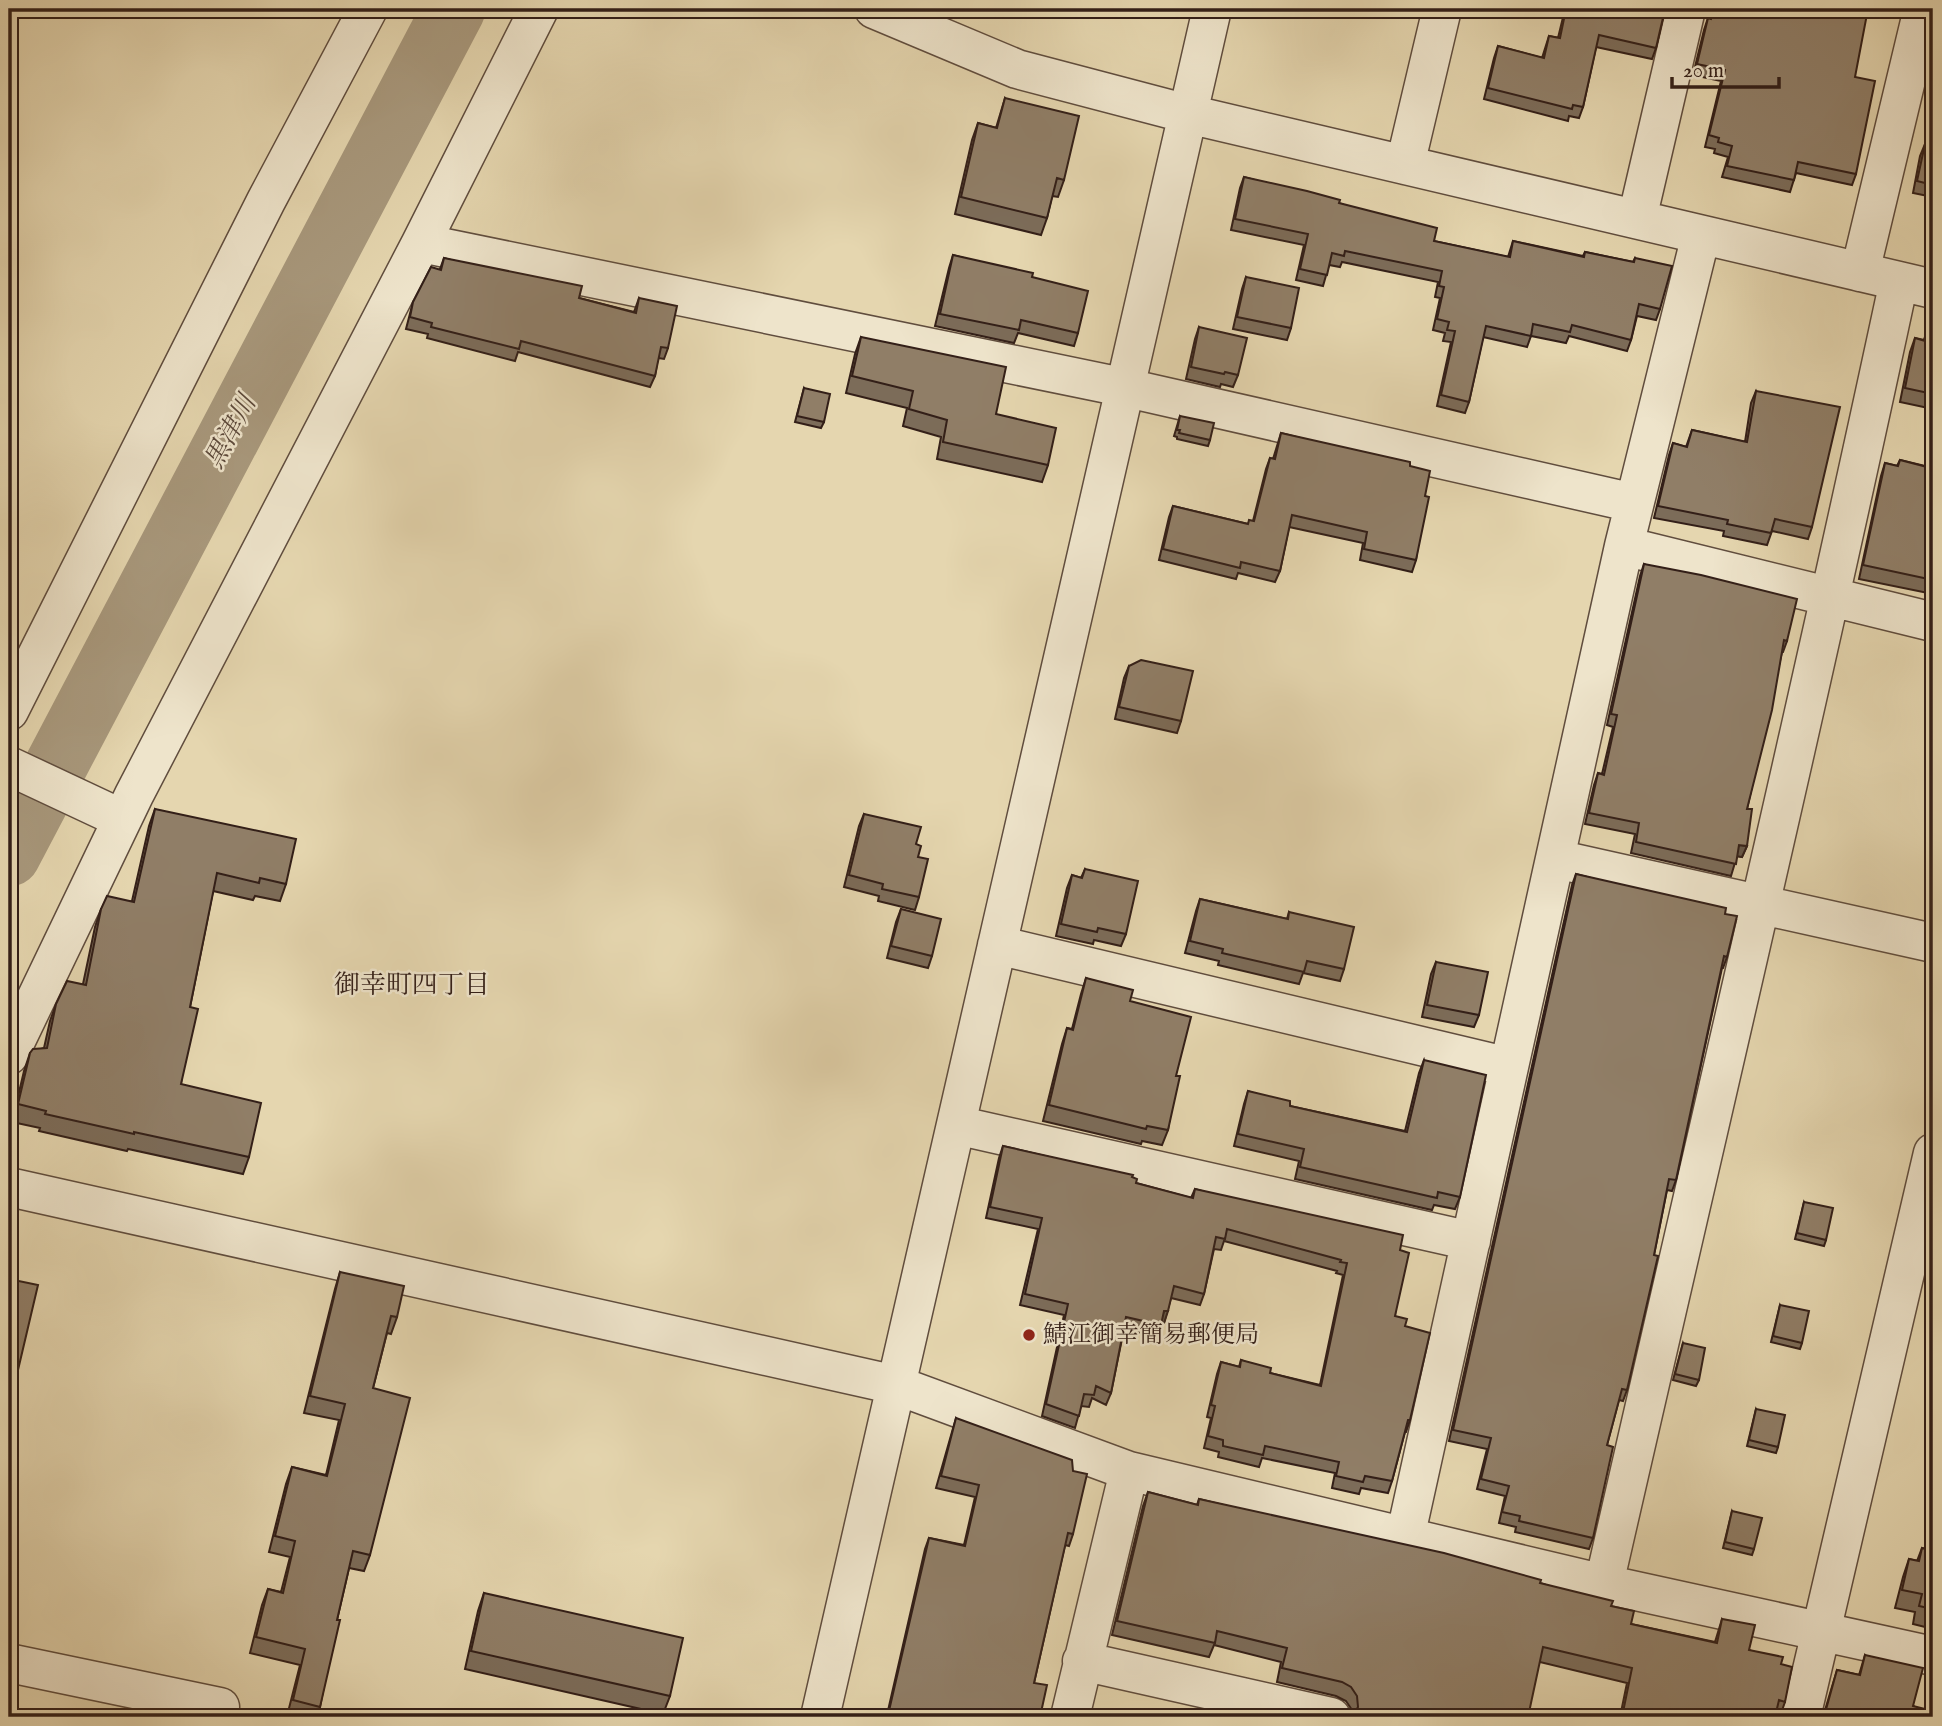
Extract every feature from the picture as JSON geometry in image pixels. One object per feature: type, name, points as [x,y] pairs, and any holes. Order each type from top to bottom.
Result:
[{"type":"street","points":[[9,711],[260,213],[368,9]]},
{"type":"street","points":[[9,1055],[122,819],[540,9]]},
{"type":"street","points":[[874,9],[1017,69],[1188,114],[1916,285],[1832,596],[1604,1584]]},
{"type":"street","points":[[820,1717],[1212,9]]},
{"type":"street","points":[[1405,165],[1443,9]]},
{"type":"street","points":[[1637,219],[1686,9]]},
{"type":"street","points":[[1860,272],[1920,9]]},
{"type":"street","points":[[1405,1538],[1623,546],[1701,235]]},
{"type":"street","points":[[421,243],[1126,388],[1634,503]]},
{"type":"street","points":[[1623,546],[1933,622]]},
{"type":"street","points":[[9,766],[122,819]]},
{"type":"street","points":[[1556,859],[1933,943]]},
{"type":"street","points":[[997,945],[1509,1067]]},
{"type":"street","points":[[956,1125],[1471,1241]]},
{"type":"street","points":[[1801,1717],[1820,1630],[1929,1191],[1933,1153]]},
{"type":"street","points":[[9,1187],[896,1385],[1129,1471],[1604,1584],[1933,1656]]},
{"type":"street","points":[[1070,1717],[1129,1471]]},
{"type":"street","points":[[1082,1661],[1331,1717]]},
{"type":"street","points":[[9,1663],[220,1707],[218,1717]]},
{"type":"building","points":[[1566,9],[1665,9],[1656,48],[1599,35],[1583,107],[1573,105],[1572,109],[1488,88],[1498,46],[1544,58],[1549,36],[1560,38]]},
{"type":"building","points":[[1714,9],[1841,9],[1867,14],[1855,77],[1875,81],[1856,174],[1798,162],[1794,180],[1727,166],[1732,146],[1718,142],[1719,138],[1709,135],[1725,70],[1697,64],[1708,18],[1711,19]]},
{"type":"building","points":[[1005,98],[1079,116],[1064,180],[1057,178],[1047,218],[961,197],[978,123],[997,128]]},
{"type":"building","points":[[1933,129],[1933,185],[1917,181],[1925,144],[1928,145]]},
{"type":"building","points":[[1244,177],[1307,191],[1340,200],[1339,203],[1437,228],[1434,241],[1510,257],[1513,241],[1584,257],[1585,252],[1672,266],[1660,309],[1639,304],[1631,340],[1572,325],[1570,332],[1533,324],[1531,336],[1486,326],[1469,402],[1441,395],[1455,331],[1447,330],[1449,322],[1437,319],[1444,287],[1439,286],[1442,271],[1345,251],[1344,256],[1332,253],[1327,275],[1300,269],[1308,234],[1235,219]]},
{"type":"building","points":[[953,255],[1033,273],[1032,277],[1088,291],[1078,333],[1021,320],[1019,330],[940,314]]},
{"type":"building","points":[[444,258],[582,286],[579,298],[636,313],[639,298],[677,306],[668,348],[661,347],[655,376],[521,341],[519,349],[431,327],[432,323],[410,317],[413,302],[431,267],[441,270]]},
{"type":"building","points":[[1246,277],[1299,288],[1291,328],[1237,317]]},
{"type":"building","points":[[1199,327],[1247,338],[1238,375],[1191,367]]},
{"type":"building","points":[[1927,330],[1933,331],[1933,394],[1905,388],[1915,338],[1925,341]]},
{"type":"building","points":[[861,337],[1006,367],[996,414],[1056,428],[1048,465],[943,442],[947,420],[909,409],[913,391],[852,376]]},
{"type":"building","points":[[804,388],[830,394],[824,422],[797,416]]},
{"type":"building","points":[[1756,391],[1840,407],[1812,527],[1775,519],[1771,533],[1727,524],[1728,520],[1658,506],[1673,443],[1687,447],[1692,430],[1747,442]]},
{"type":"building","points":[[1180,416],[1214,423],[1210,440],[1179,433],[1180,430],[1177,430]]},
{"type":"building","points":[[1281,433],[1410,462],[1410,466],[1430,471],[1425,496],[1429,497],[1416,560],[1364,549],[1367,532],[1292,515],[1280,571],[1241,562],[1240,568],[1163,549],[1173,506],[1248,524],[1249,520],[1254,521],[1270,458],[1275,459]]},
{"type":"building","points":[[1933,437],[1933,580],[1863,565],[1885,463],[1898,466],[1900,460],[1927,467]]},
{"type":"building","points":[[1644,564],[1797,599],[1787,641],[1784,640],[1772,710],[1747,809],[1752,809],[1747,846],[1739,845],[1736,864],[1636,842],[1639,823],[1589,813],[1598,773],[1604,775],[1617,715],[1611,714]]},
{"type":"building","points":[[1141,660],[1193,671],[1181,721],[1119,707],[1129,666]]},
{"type":"building","points":[[155,809],[296,839],[286,884],[260,878],[259,883],[217,873],[190,1007],[198,1009],[181,1084],[261,1103],[249,1157],[45,1114],[46,1111],[18,1104],[30,1053],[33,1049],[47,1048],[56,1004],[67,981],[86,985],[101,909],[107,896],[134,902]]},
{"type":"building","points":[[864,814],[921,827],[916,844],[921,846],[918,857],[928,859],[919,897],[882,889],[883,884],[849,875]]},
{"type":"building","points":[[1085,869],[1138,881],[1126,934],[1098,928],[1097,932],[1061,924],[1072,875],[1082,878]]},
{"type":"building","points":[[1576,874],[1726,908],[1725,914],[1737,916],[1727,957],[1724,956],[1676,1180],[1669,1179],[1654,1255],[1658,1256],[1627,1390],[1622,1389],[1607,1445],[1613,1447],[1593,1538],[1519,1521],[1520,1516],[1502,1512],[1509,1486],[1481,1479],[1491,1438],[1453,1430]]},
{"type":"building","points":[[1200,899],[1288,919],[1289,912],[1354,927],[1344,969],[1307,961],[1304,972],[1222,953],[1223,949],[1190,941]]},
{"type":"building","points":[[901,909],[941,919],[932,956],[891,946]]},
{"type":"building","points":[[1436,962],[1488,972],[1479,1015],[1427,1005]]},
{"type":"building","points":[[1086,978],[1133,990],[1130,1001],[1191,1017],[1176,1076],[1180,1076],[1168,1130],[1147,1126],[1146,1129],[1049,1105],[1067,1028],[1073,1030]]},
{"type":"building","points":[[1424,1060],[1486,1075],[1460,1197],[1438,1192],[1437,1198],[1300,1167],[1304,1149],[1238,1134],[1248,1091],[1290,1101],[1290,1106],[1407,1132]]},
{"type":"building","points":[[1003,1146],[1133,1175],[1132,1177],[1137,1179],[1136,1183],[1193,1198],[1195,1189],[1403,1235],[1400,1250],[1409,1253],[1395,1316],[1407,1319],[1405,1326],[1430,1333],[1410,1420],[1392,1481],[1365,1476],[1363,1482],[1336,1476],[1339,1462],[1265,1446],[1263,1455],[1223,1446],[1223,1440],[1208,1436],[1215,1406],[1211,1405],[1221,1362],[1240,1367],[1241,1360],[1271,1368],[1270,1373],[1321,1386],[1347,1263],[1227,1229],[1225,1239],[1216,1237],[1204,1294],[1174,1286],[1168,1311],[1164,1311],[1161,1325],[1126,1317],[1111,1393],[1096,1386],[1094,1395],[1084,1394],[1079,1416],[1046,1404],[1068,1304],[1025,1294],[1042,1218],[990,1207]]},
{"type":"building","points":[[1804,1202],[1833,1208],[1826,1240],[1797,1233]]},
{"type":"building","points":[[340,1272],[404,1286],[397,1317],[391,1316],[373,1388],[410,1398],[370,1555],[353,1551],[320,1707],[293,1700],[305,1649],[256,1637],[268,1589],[283,1593],[295,1541],[275,1536],[292,1467],[327,1476],[345,1404],[310,1396]]},
{"type":"building","points":[[9,1279],[38,1285],[10,1404],[9,1403]]},
{"type":"building","points":[[1780,1305],[1809,1311],[1802,1343],[1773,1336]]},
{"type":"building","points":[[1683,1343],[1705,1348],[1699,1380],[1675,1374]]},
{"type":"building","points":[[1756,1409],[1785,1415],[1778,1447],[1749,1440]]},
{"type":"building","points":[[956,1418],[1072,1460],[1073,1471],[1087,1474],[1073,1534],[1068,1533],[1034,1683],[1047,1685],[1040,1717],[881,1717],[882,1714],[888,1715],[929,1538],[965,1546],[979,1485],[941,1476]]},
{"type":"building","points":[[1148,1492],[1198,1505],[1199,1499],[1444,1553],[1541,1580],[1540,1583],[1613,1601],[1611,1606],[1634,1611],[1631,1624],[1717,1643],[1722,1619],[1755,1625],[1749,1650],[1783,1657],[1781,1664],[1792,1667],[1785,1702],[1779,1700],[1775,1717],[1622,1717],[1632,1668],[1543,1647],[1528,1717],[1352,1717],[1358,1707],[1357,1696],[1351,1687],[1342,1682],[1282,1668],[1287,1648],[1217,1631],[1215,1643],[1117,1621]]},
{"type":"building","points":[[1732,1511],[1762,1518],[1754,1549],[1725,1542]]},
{"type":"building","points":[[1922,1548],[1933,1551],[1933,1609],[1919,1606],[1922,1594],[1902,1590],[1909,1559],[1919,1561]]},
{"type":"building","points":[[484,1593],[683,1638],[670,1696],[471,1651]]},
{"type":"building","points":[[1865,1655],[1923,1668],[1913,1706],[1933,1711],[1933,1717],[1839,1717],[1825,1713],[1837,1670],[1860,1675]]},
{"type":"waterway","name":"黒津川","points":[[9,855],[454,9]]},
{"type":"place","name":"鯖江御幸簡易郵便局","points":[[1029,1335]]},
{"type":"district","name":"御幸町四丁目","points":[[412,985]]}]
